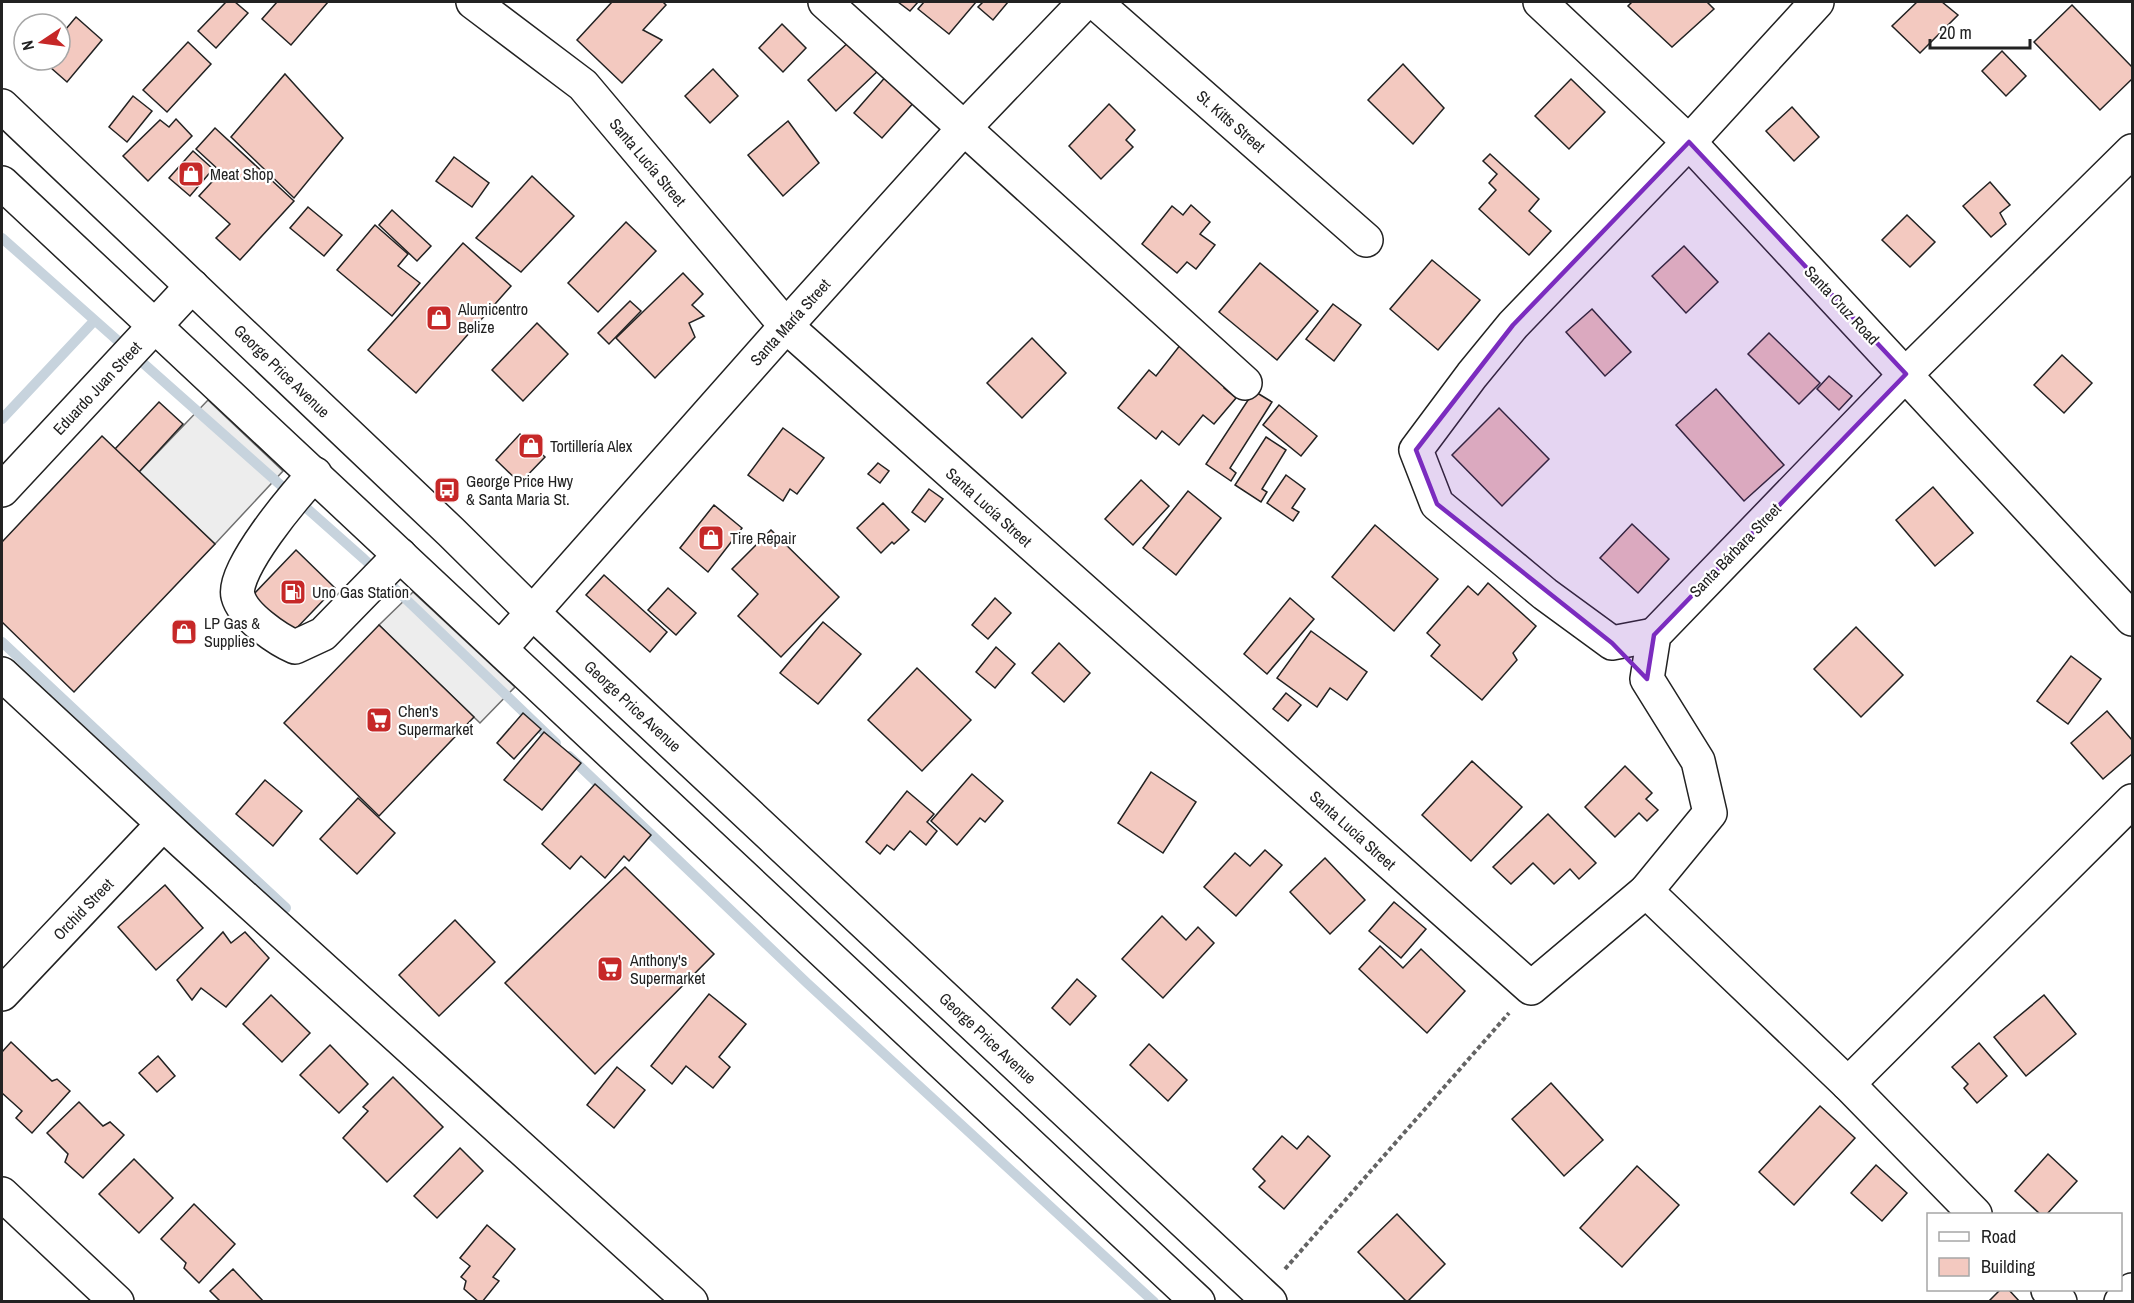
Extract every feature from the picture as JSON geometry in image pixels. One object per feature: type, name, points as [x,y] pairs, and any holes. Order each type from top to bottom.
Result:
[{"type":"street","name":"Santa Lucía Street","points":[[473,2],[583,85],[786,326],[1531,988]]},
{"type":"street","points":[[825,2],[1245,383]]},
{"type":"street","name":"Santa María Street","points":[[501,648],[965,127],[1085,2]]},
{"type":"street","name":"St. Kitts Street","points":[[1095,2],[1366,240]]},
{"type":"street","name":"Santa Cruz Road","points":[[1540,2],[1689,142],[2133,619]]},
{"type":"street","points":[[1531,988],[1646,891],[1710,813],[1698,761],[1647,679],[1612,643],[1545,594],[1437,504],[1416,450],[1472,375],[1513,326],[1689,142],[1817,2]]},
{"type":"street","name":"George Price Avenue","points":[[2,106],[533,613],[1266,1298]]},
{"type":"street","name":"Santa Bárbara Street","points":[[1654,635],[1906,374],[2133,151]]},
{"type":"street","points":[[2,183],[1198,1302]]},
{"type":"street","name":"Eduardo Juan Street","points":[[2,490],[192,286]]},
{"type":"street","points":[[315,474],[302,486],[278,517],[240,576],[237,595],[245,611],[280,640],[295,647],[323,634],[400,555]]},
{"type":"street","points":[[1612,643],[1654,635],[1647,679]]},
{"type":"street","points":[[2,674],[691,1302]]},
{"type":"street","points":[[1848,1084],[2133,801]]},
{"type":"street","name":"Orchid Street","points":[[2,994],[164,824]]},
{"type":"street","points":[[1646,891],[1848,1084],[1973,1213]]},
{"type":"street","points":[[2,1194],[117,1302]]},
{"type":"street","points":[[2121,1302],[2133,1290]]},
{"type":"street","points":[[2049,1291],[2060,1302]]},
{"type":"path","points":[[1266,1298],[1531,988]]},
{"type":"highlighted area","points":[[1689,142],[1906,374],[1654,635],[1647,679],[1612,643],[1437,504],[1416,450],[1513,325]]},
{"type":"shaded area","points":[[208,400],[283,471],[215,544],[139,472]]},
{"type":"shaded area","points":[[413,592],[515,687],[480,723],[379,625]]},
{"type":"building","points":[[226,2],[235,2],[248,13],[216,48],[198,31]]},
{"type":"building","points":[[277,2],[328,2],[291,45],[262,19]]},
{"type":"building","points":[[612,2],[663,2],[666,5],[643,30],[662,40],[622,83],[577,40]]},
{"type":"building","points":[[898,2],[918,2],[910,11]]},
{"type":"building","points":[[924,2],[976,2],[949,34],[918,9]]},
{"type":"building","points":[[983,2],[1008,2],[993,20],[978,7]]},
{"type":"building","points":[[1632,2],[1707,2],[1714,9],[1672,47],[1628,6]]},
{"type":"building","points":[[1917,2],[1942,2],[1958,15],[1920,53],[1892,26]]},
{"type":"building","points":[[2072,5],[2132,67],[2132,79],[2100,110],[2034,42]]},
{"type":"building","points":[[76,17],[102,40],[67,82],[56,72],[72,72],[72,22]]},
{"type":"building","points":[[782,24],[806,48],[783,72],[759,48]]},
{"type":"building","points":[[853,38],[881,68],[836,111],[808,80]]},
{"type":"building","points":[[188,42],[211,64],[167,112],[143,90]]},
{"type":"building","points":[[2002,51],[2026,76],[2006,96],[1982,71]]},
{"type":"building","points":[[1403,64],[1444,108],[1413,144],[1368,100]]},
{"type":"building","points":[[713,69],[738,96],[710,123],[685,96]]},
{"type":"building","points":[[285,74],[343,138],[294,198],[231,137]]},
{"type":"building","points":[[888,74],[916,100],[882,138],[854,113]]},
{"type":"building","points":[[1571,79],[1605,112],[1569,149],[1535,116]]},
{"type":"building","points":[[133,96],[152,111],[127,142],[109,127]]},
{"type":"building","points":[[1109,104],[1135,130],[1126,140],[1133,147],[1101,179],[1069,146]]},
{"type":"building","points":[[1792,107],[1819,137],[1794,161],[1766,131]]},
{"type":"building","points":[[176,119],[192,136],[148,181],[123,156],[160,120],[169,127]]},
{"type":"building","points":[[788,121],[819,163],[783,196],[748,155]]},
{"type":"building","points":[[215,128],[294,201],[240,260],[216,238],[230,224],[199,196],[221,172],[196,149]]},
{"type":"building","name":"Meat Shop","points":[[193,151],[213,169],[190,196],[169,178]]},
{"type":"building","points":[[1490,154],[1539,199],[1529,211],[1551,231],[1529,255],[1479,209],[1496,190],[1489,183],[1497,174],[1483,161]]},
{"type":"building","points":[[454,157],[489,183],[472,207],[436,181]]},
{"type":"building","points":[[532,176],[574,216],[521,272],[476,238]]},
{"type":"building","points":[[1990,182],[2010,205],[2000,213],[2006,224],[1991,237],[1963,206]]},
{"type":"building","points":[[1191,205],[1210,222],[1200,234],[1215,245],[1196,269],[1187,262],[1177,273],[1142,244],[1172,206],[1183,215]]},
{"type":"building","points":[[308,207],[342,235],[324,256],[290,228]]},
{"type":"building","points":[[392,210],[431,246],[417,261],[379,225]]},
{"type":"building","points":[[1907,215],[1935,242],[1910,267],[1882,240]]},
{"type":"building","points":[[626,222],[656,251],[598,312],[568,283]]},
{"type":"building","points":[[375,225],[408,254],[398,266],[420,283],[392,316],[337,270]]},
{"type":"building","name":"Alumicentro Belize","points":[[463,243],[511,286],[416,393],[368,350]]},
{"type":"building","points":[[1684,246],[1718,282],[1686,313],[1652,276]]},
{"type":"building","points":[[1432,260],[1480,300],[1438,350],[1390,309]]},
{"type":"building","points":[[1260,263],[1318,311],[1277,360],[1219,312]]},
{"type":"building","points":[[683,273],[703,294],[692,305],[704,316],[689,323],[695,337],[655,378],[616,338]]},
{"type":"building","points":[[630,301],[641,311],[609,344],[598,333]]},
{"type":"building","points":[[1333,304],[1361,325],[1334,361],[1306,339]]},
{"type":"building","points":[[1592,309],[1631,352],[1605,376],[1566,332]]},
{"type":"building","points":[[537,323],[568,354],[523,401],[492,370]]},
{"type":"building","points":[[1769,333],[1820,383],[1799,404],[1748,354]]},
{"type":"building","points":[[1032,338],[1066,373],[1022,418],[987,383]]},
{"type":"building","points":[[1181,344],[1226,381],[1224,388],[1236,398],[1214,424],[1203,415],[1179,445],[1162,431],[1156,439],[1118,408],[1149,370],[1156,376]]},
{"type":"building","points":[[2062,355],[2092,383],[2064,413],[2034,385]]},
{"type":"building","points":[[1829,376],[1852,396],[1839,410],[1817,389]]},
{"type":"building","points":[[1716,389],[1784,465],[1744,501],[1676,425]]},
{"type":"building","points":[[1254,391],[1272,402],[1230,468],[1236,473],[1231,481],[1206,464]]},
{"type":"building","points":[[159,402],[183,424],[139,472],[115,449]]},
{"type":"building","points":[[1279,405],[1317,436],[1301,456],[1263,425]]},
{"type":"building","points":[[1499,408],[1549,459],[1502,506],[1452,455]]},
{"type":"building","points":[[783,428],[824,458],[797,494],[790,489],[783,501],[748,475]]},
{"type":"building","points":[[520,434],[545,457],[520,483],[496,460]]},
{"type":"building","points":[[102,436],[215,544],[74,692],[2,622],[2,542]]},
{"type":"building","points":[[1266,437],[1286,450],[1262,489],[1267,492],[1261,502],[1235,485]]},
{"type":"building","points":[[878,463],[889,471],[880,483],[868,474]]},
{"type":"building","points":[[1286,475],[1305,489],[1292,508],[1299,512],[1293,521],[1267,503]]},
{"type":"building","points":[[1141,480],[1169,506],[1133,545],[1105,519]]},
{"type":"building","points":[[1933,487],[1973,533],[1935,566],[1896,520]]},
{"type":"building","points":[[929,489],[943,499],[925,522],[912,512]]},
{"type":"building","points":[[1188,491],[1221,518],[1176,575],[1143,548]]},
{"type":"building","points":[[883,503],[909,530],[881,553],[857,528]]},
{"type":"building","name":"Tire Repair","points":[[714,505],[742,528],[708,572],[680,548]]},
{"type":"building","points":[[1632,524],[1669,559],[1638,593],[1600,558]]},
{"type":"building","points":[[1375,525],[1438,579],[1394,631],[1332,577]]},
{"type":"building","points":[[771,530],[839,597],[781,657],[738,616],[758,594],[732,569]]},
{"type":"building","name":"Uno Gas Station","points":[[296,550],[335,588],[291,634],[252,596]]},
{"type":"building","points":[[604,575],[667,632],[650,652],[586,595]]},
{"type":"building","points":[[1488,583],[1536,626],[1513,653],[1517,660],[1482,700],[1431,656],[1440,645],[1427,633],[1468,586],[1478,595]]},
{"type":"building","points":[[668,588],[696,613],[676,635],[648,610]]},
{"type":"building","points":[[995,598],[1011,613],[988,639],[972,625]]},
{"type":"building","points":[[1290,598],[1314,619],[1267,674],[1244,654]]},
{"type":"building","points":[[823,622],[861,654],[818,704],[780,673]]},
{"type":"building","name":"Chen's Supermarket","points":[[379,625],[474,717],[379,816],[284,723]]},
{"type":"building","points":[[1856,627],[1903,675],[1861,717],[1814,669]]},
{"type":"building","points":[[1311,631],[1367,672],[1347,700],[1330,688],[1317,707],[1277,678]]},
{"type":"building","points":[[1059,643],[1090,673],[1064,702],[1032,673]]},
{"type":"building","points":[[996,647],[1015,664],[995,688],[976,672]]},
{"type":"building","points":[[2071,656],[2101,679],[2068,724],[2037,701]]},
{"type":"building","points":[[917,668],[971,720],[922,771],[868,720]]},
{"type":"building","points":[[1286,693],[1301,705],[1288,721],[1273,709]]},
{"type":"building","points":[[2107,711],[2132,740],[2132,754],[2103,779],[2071,743]]},
{"type":"building","points":[[523,713],[541,729],[514,759],[497,743]]},
{"type":"building","points":[[544,732],[581,763],[542,810],[504,780]]},
{"type":"building","points":[[1472,761],[1522,807],[1471,861],[1422,815]]},
{"type":"building","points":[[1625,766],[1652,793],[1646,799],[1658,810],[1647,821],[1639,813],[1615,837],[1585,807]]},
{"type":"building","points":[[1151,772],[1196,802],[1163,853],[1118,823]]},
{"type":"building","points":[[972,774],[1003,801],[985,822],[980,818],[957,845],[931,821]]},
{"type":"building","points":[[265,780],[302,811],[273,846],[236,814]]},
{"type":"building","points":[[595,784],[651,835],[629,861],[624,856],[605,878],[581,856],[570,869],[542,844]]},
{"type":"building","points":[[907,791],[934,814],[927,822],[937,831],[926,845],[910,831],[894,850],[887,845],[880,854],[866,842]]},
{"type":"building","points":[[358,798],[395,833],[357,874],[320,839]]},
{"type":"building","points":[[1548,814],[1596,863],[1579,879],[1570,869],[1554,884],[1533,863],[1511,884],[1493,867]]},
{"type":"building","points":[[1265,850],[1282,865],[1236,916],[1204,887],[1235,853],[1250,866]]},
{"type":"building","points":[[1325,858],[1365,900],[1330,934],[1290,892]]},
{"type":"building","name":"Anthony's Supermarket","points":[[625,867],[714,954],[595,1074],[505,983]]},
{"type":"building","points":[[165,885],[203,928],[156,970],[118,927]]},
{"type":"building","points":[[1394,902],[1426,929],[1401,958],[1369,931]]},
{"type":"building","points":[[1162,916],[1186,940],[1198,927],[1214,943],[1163,998],[1122,959]]},
{"type":"building","points":[[455,920],[495,962],[439,1016],[399,975]]},
{"type":"building","points":[[223,932],[231,943],[245,932],[269,958],[226,1007],[201,988],[192,1000],[177,980]]},
{"type":"building","points":[[1380,946],[1403,968],[1421,949],[1465,991],[1427,1033],[1359,969]]},
{"type":"building","points":[[1077,979],[1096,996],[1070,1025],[1052,1008]]},
{"type":"building","points":[[709,994],[746,1024],[719,1057],[730,1067],[713,1088],[686,1066],[672,1084],[651,1066]]},
{"type":"building","points":[[271,995],[310,1033],[282,1062],[243,1024]]},
{"type":"building","points":[[2044,995],[2076,1034],[2026,1076],[1994,1037]]},
{"type":"building","points":[[11,1042],[52,1081],[57,1079],[70,1091],[32,1133],[16,1118],[22,1111],[2,1093],[2,1052]]},
{"type":"building","points":[[1979,1043],[2007,1076],[1977,1103],[1964,1088],[1968,1084],[1952,1067]]},
{"type":"building","points":[[1149,1044],[1187,1080],[1168,1101],[1130,1065]]},
{"type":"building","points":[[330,1045],[368,1084],[339,1113],[300,1075]]},
{"type":"building","points":[[158,1056],[175,1076],[157,1092],[139,1073]]},
{"type":"building","points":[[617,1067],[645,1090],[614,1128],[587,1105]]},
{"type":"building","points":[[393,1077],[443,1127],[387,1182],[343,1138],[368,1111],[363,1107]]},
{"type":"building","points":[[1551,1083],[1603,1140],[1564,1176],[1512,1119]]},
{"type":"building","points":[[79,1102],[103,1126],[110,1122],[124,1135],[83,1178],[65,1162],[68,1154],[47,1133]]},
{"type":"building","points":[[1820,1106],[1855,1138],[1794,1205],[1759,1172]]},
{"type":"building","points":[[1282,1136],[1297,1149],[1308,1136],[1330,1156],[1284,1209],[1259,1187],[1265,1181],[1253,1169]]},
{"type":"building","points":[[460,1148],[483,1171],[437,1218],[414,1196]]},
{"type":"building","points":[[2048,1154],[2077,1181],[2048,1213],[2039,1213],[2015,1191]]},
{"type":"building","points":[[134,1159],[173,1198],[139,1233],[99,1194]]},
{"type":"building","points":[[1876,1165],[1907,1193],[1882,1221],[1851,1193]]},
{"type":"building","points":[[1637,1166],[1679,1205],[1622,1267],[1580,1228]]},
{"type":"building","points":[[194,1204],[235,1244],[199,1283],[184,1268],[186,1263],[161,1239]]},
{"type":"building","points":[[1397,1214],[1445,1264],[1407,1302],[1358,1252]]},
{"type":"building","points":[[487,1225],[515,1249],[493,1277],[499,1281],[482,1302],[479,1302],[464,1289],[466,1281],[461,1277],[470,1266],[460,1258]]},
{"type":"building","points":[[233,1269],[264,1302],[221,1302],[210,1291]]},
{"type":"building","points":[[1999,1291],[2010,1291],[2020,1302],[1988,1302]]},
{"type":"waterway","points":[[2,238],[364,559],[556,743]]},
{"type":"waterway","points":[[2,419],[94,321]]},
{"type":"waterway","points":[[2,642],[286,908]]},
{"type":"waterway","points":[[569,756],[807,983],[1154,1302]]},
{"type":"place","name":"Meat Shop","points":[[191,174]]},
{"type":"place","name":"Alumicentro Belize","points":[[439,318]]},
{"type":"place","name":"Tortillería Alex","points":[[531,446]]},
{"type":"place","name":"George Price Hwy & Santa Maria St.","points":[[447,490]]},
{"type":"place","name":"Tire Repair","points":[[711,538]]},
{"type":"place","name":"Uno Gas Station","points":[[293,592]]},
{"type":"place","name":"LP Gas & Supplies","points":[[184,632]]},
{"type":"place","name":"Chen's Supermarket","points":[[379,720]]},
{"type":"place","name":"Anthony's Supermarket","points":[[610,969]]}]
